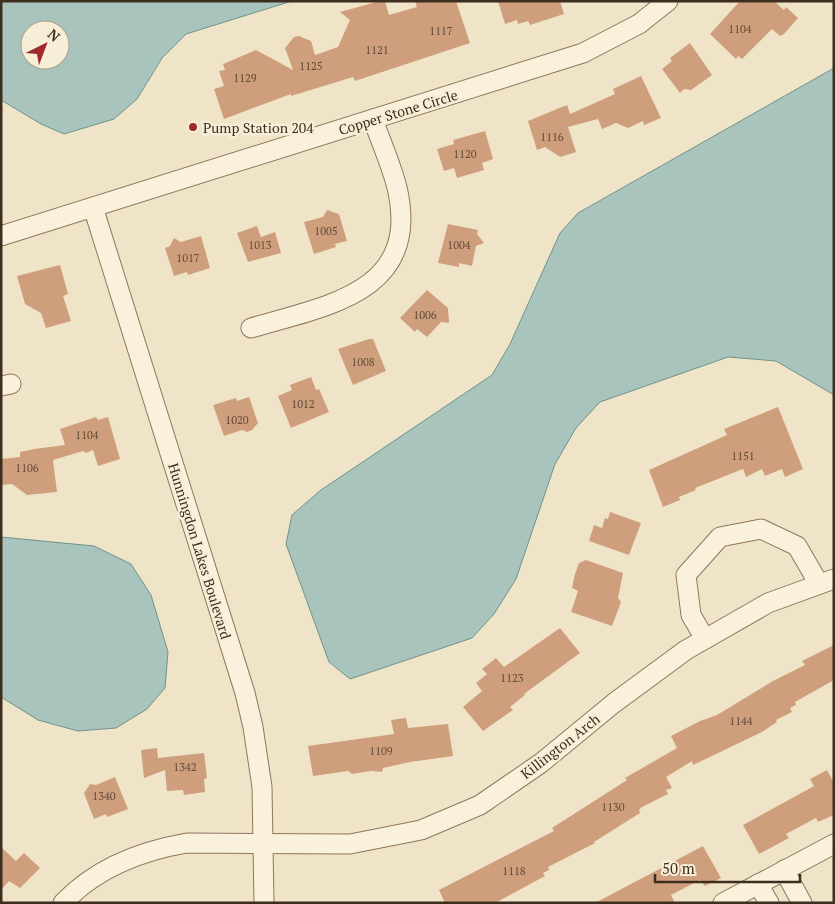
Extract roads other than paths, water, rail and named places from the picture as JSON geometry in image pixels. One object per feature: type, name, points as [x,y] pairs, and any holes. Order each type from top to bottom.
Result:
[{"type":"street","name":"Copper Stone Circle","points":[[1,236],[584,53],[639,24],[668,1]]},
{"type":"street","points":[[251,328],[346,299],[368,287],[379,276],[391,258],[401,227],[400,204],[398,190],[373,120]]},
{"type":"street","name":"Hunningdon Lakes Boulevard","points":[[93,207],[245,692],[253,728],[262,787],[264,903]]},
{"type":"street","points":[[705,639],[691,615],[686,575],[720,537],[761,529],[797,546],[827,581]]},
{"type":"street","name":"Killington Arch","points":[[263,843],[350,844],[421,830],[480,805],[542,763],[614,703],[686,650],[768,602],[827,581]]},
{"type":"street","points":[[63,903],[73,892],[113,865],[160,848],[186,843],[263,843]]},
{"type":"street","points":[[723,903],[834,844]]},
{"type":"street","points":[[784,870],[802,903]]},
{"type":"street","points":[[758,884],[769,903]]},
{"type":"water","points":[[1,1],[292,1],[186,34],[162,58],[137,99],[114,119],[64,134],[41,124],[1,100]]},
{"type":"water","points":[[834,68],[834,395],[776,361],[728,357],[600,402],[576,428],[555,464],[516,579],[494,614],[472,638],[350,679],[329,662],[286,544],[292,515],[321,490],[492,375],[510,344],[560,233],[578,213]]},
{"type":"water","points":[[1,537],[94,546],[131,564],[151,595],[168,652],[165,688],[147,709],[116,728],[78,731],[38,720],[1,697]]},
{"type":"place","name":"Pump Station 204","points":[[193,127]]}]
